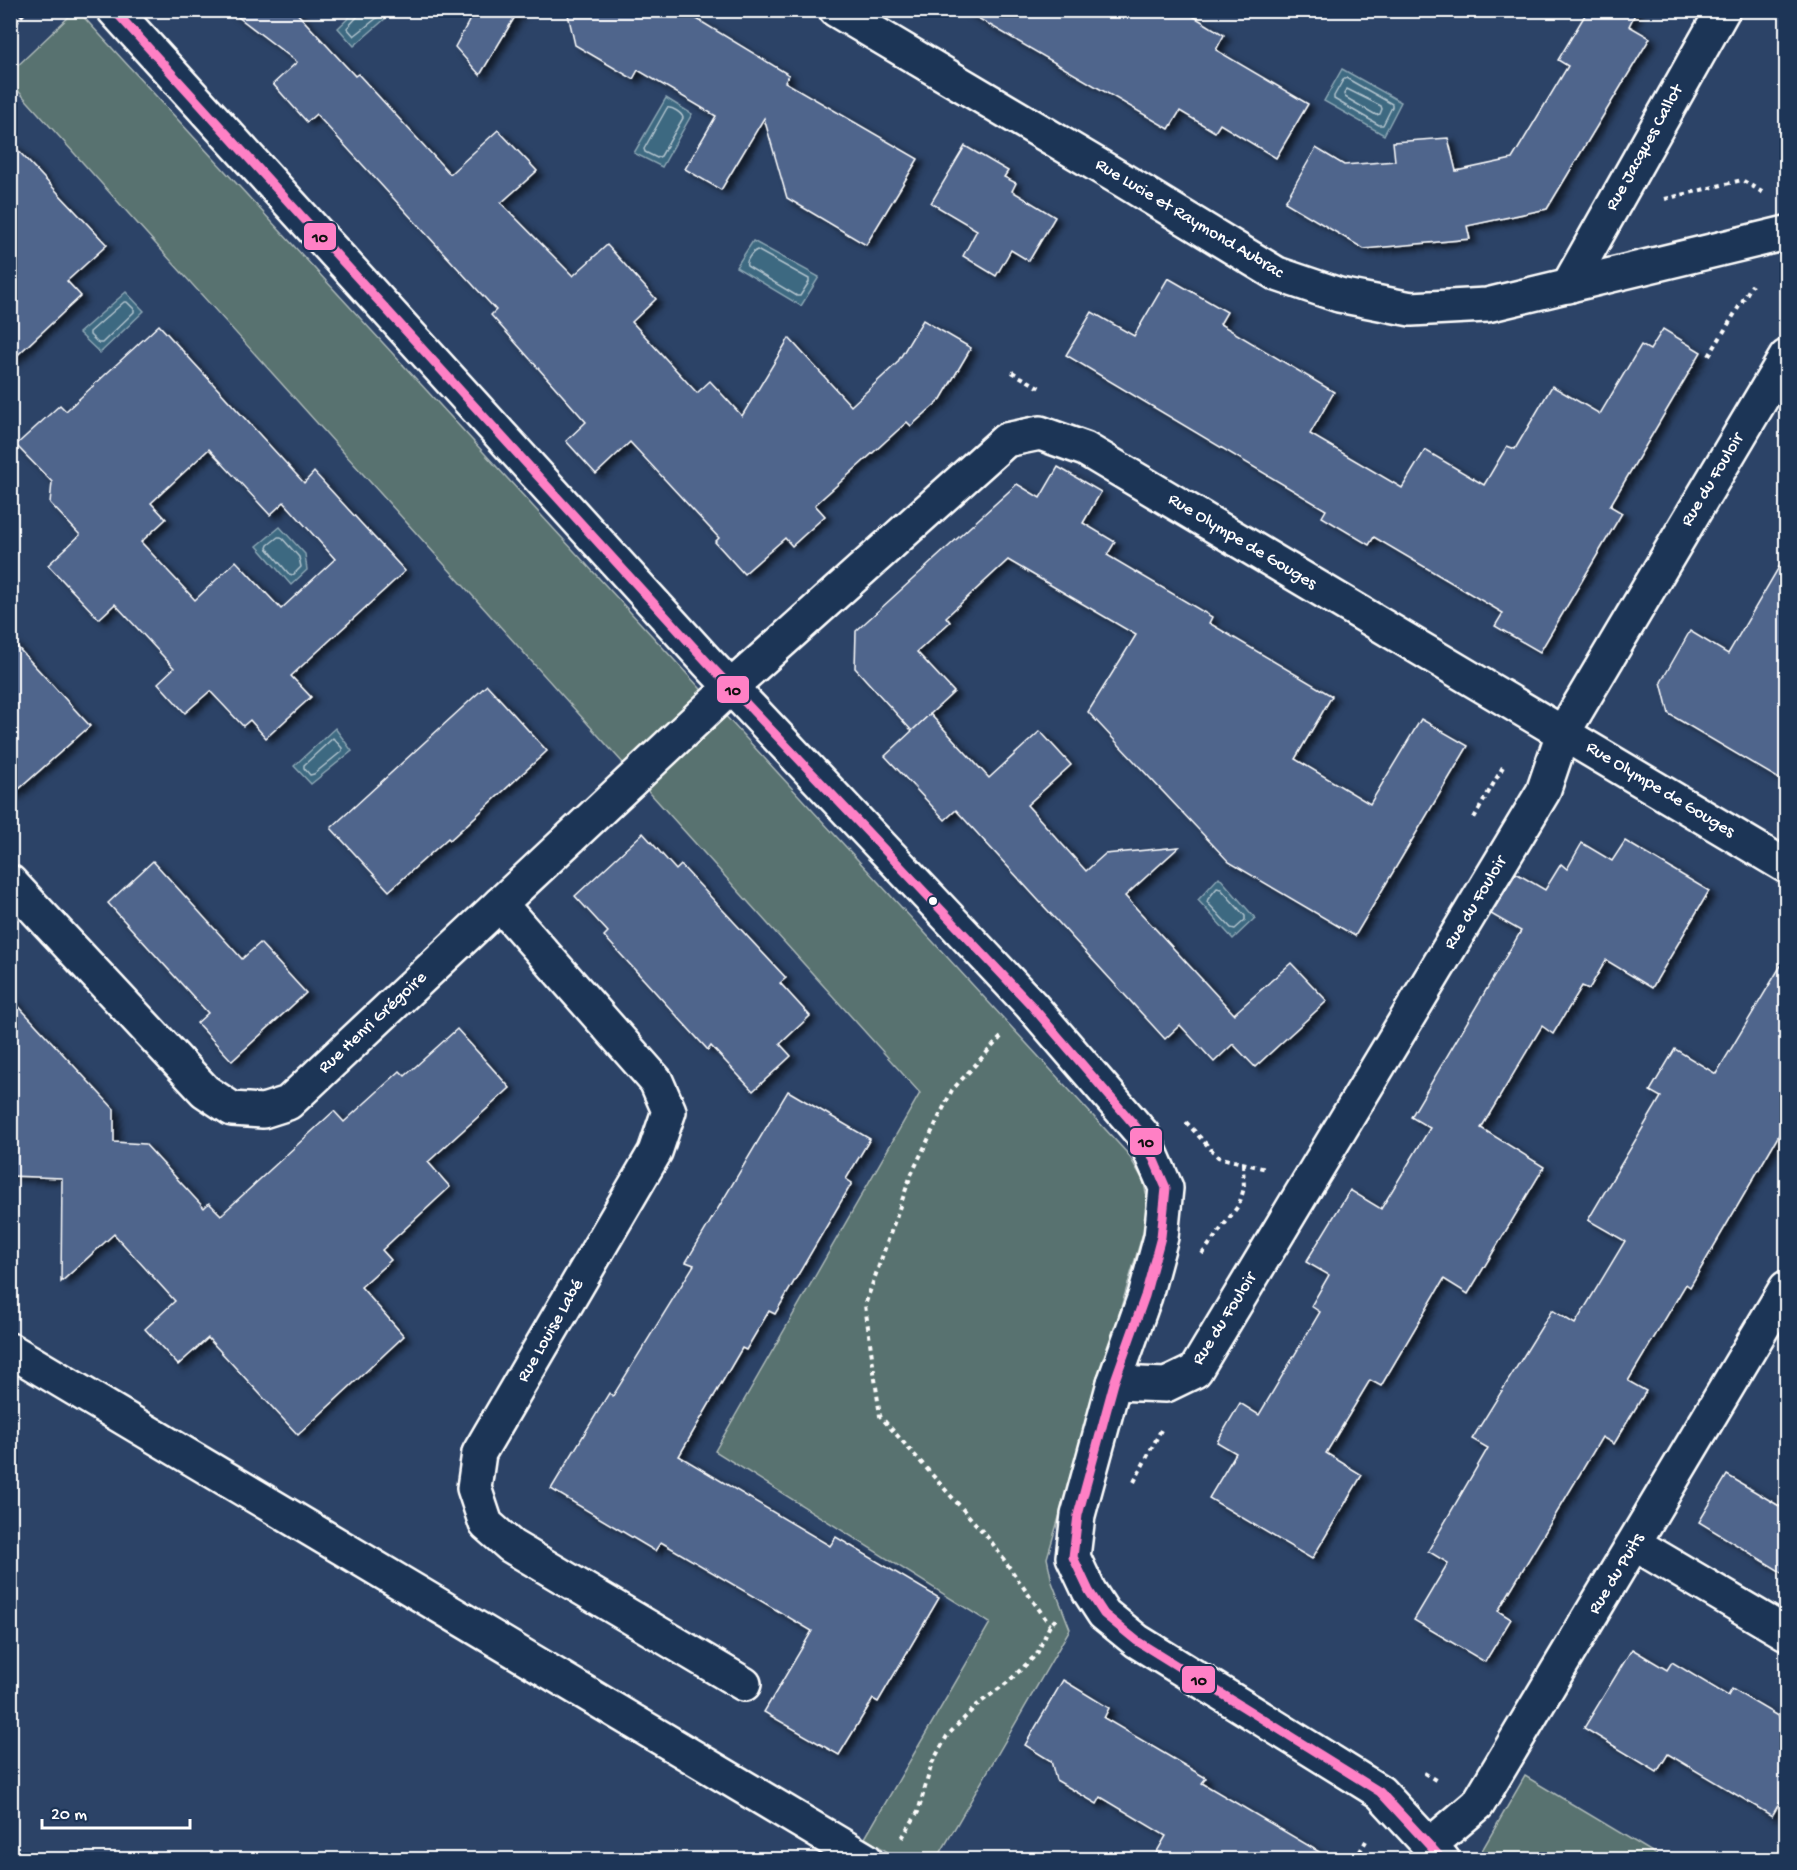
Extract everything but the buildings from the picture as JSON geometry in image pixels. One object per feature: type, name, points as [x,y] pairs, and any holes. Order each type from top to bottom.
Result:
[{"type":"street","points":[[114,10],[731,687],[1031,1005],[1143,1135],[1166,1188],[1161,1237],[1145,1296],[1114,1383],[1078,1515],[1073,1557],[1089,1591],[1104,1614],[1137,1641],[1380,1792],[1437,1852]]},
{"type":"street","name":"Rue Lucie et Raymond Aubrac","points":[[836,10],[1277,274],[1339,295],[1411,309],[1486,305],[1786,233]]},
{"type":"street","name":"Rue Jacques Callot","points":[[1568,286],[1722,10]]},
{"type":"street","name":"Rue du Fouloir","points":[[1114,1383],[1166,1385],[1195,1371],[1542,792],[1563,733],[1786,357]]},
{"type":"street","name":"Rue Olympe de Gouges","points":[[731,687],[1006,440],[1040,433],[1085,449],[1786,866]]},
{"type":"street","name":"Rue Henri Grégoire","points":[[10,882],[205,1091],[232,1108],[263,1110],[288,1102],[731,687]]},
{"type":"street","name":"Rue Louise Labé","points":[[500,904],[656,1080],[669,1111],[655,1152],[479,1453],[474,1488],[486,1524],[511,1546],[744,1684]]},
{"type":"street","name":"Rue du Puits","points":[[1437,1852],[1478,1804],[1786,1288]]},
{"type":"street","points":[[10,1350],[866,1860]]},
{"type":"street","points":[[1635,1544],[1786,1633]]},
{"type":"path","points":[[10,31],[26,10]]},
{"type":"path","points":[[1608,214],[1742,180],[1769,196]]},
{"type":"path","points":[[1012,372],[1050,393]]},
{"type":"path","points":[[1474,818],[1533,715]]},
{"type":"path","points":[[1031,1005],[952,1090],[911,1175],[865,1305],[880,1416],[990,1540],[1050,1625]]},
{"type":"path","points":[[1178,1114],[1218,1157],[1273,1171]]},
{"type":"path","points":[[1198,1260],[1239,1205],[1244,1188],[1243,1163]]},
{"type":"path","points":[[1129,1491],[1164,1422],[1166,1385]]},
{"type":"path","points":[[901,1840],[918,1812],[932,1763],[947,1736],[977,1705],[1008,1682],[1036,1654],[1050,1625],[1089,1591]]},
{"type":"green space","points":[[75,11],[78,11],[1128,1154],[1143,1180],[1150,1209],[1047,1558],[1052,1582],[1070,1629],[937,1859],[899,1859],[865,1838],[990,1623],[715,1451],[920,1093],[11,83],[10,73]]},
{"type":"green space","points":[[1525,1776],[1664,1859],[1477,1859]]},
{"type":"water","points":[[356,11],[394,11],[354,46],[338,28]]},
{"type":"water","points":[[1342,69],[1401,102],[1384,135],[1324,101]]},
{"type":"water","points":[[666,98],[692,114],[662,167],[634,153]]},
{"type":"water","points":[[753,241],[819,277],[801,306],[736,267]]},
{"type":"water","points":[[126,292],[144,311],[100,353],[79,333]]},
{"type":"water","points":[[280,527],[305,554],[307,570],[291,585],[257,546]]},
{"type":"water","points":[[335,728],[352,751],[311,784],[294,766]]},
{"type":"water","points":[[1219,877],[1255,918],[1233,939],[1198,900]]},
{"type":"transit line","name":"10","points":[[114,10],[708,663],[1031,1005],[1143,1135],[1166,1188],[1161,1237],[1145,1296],[1114,1383],[1078,1515],[1073,1557],[1089,1591],[1104,1614],[1137,1641],[1380,1792],[1443,1860]]}]
